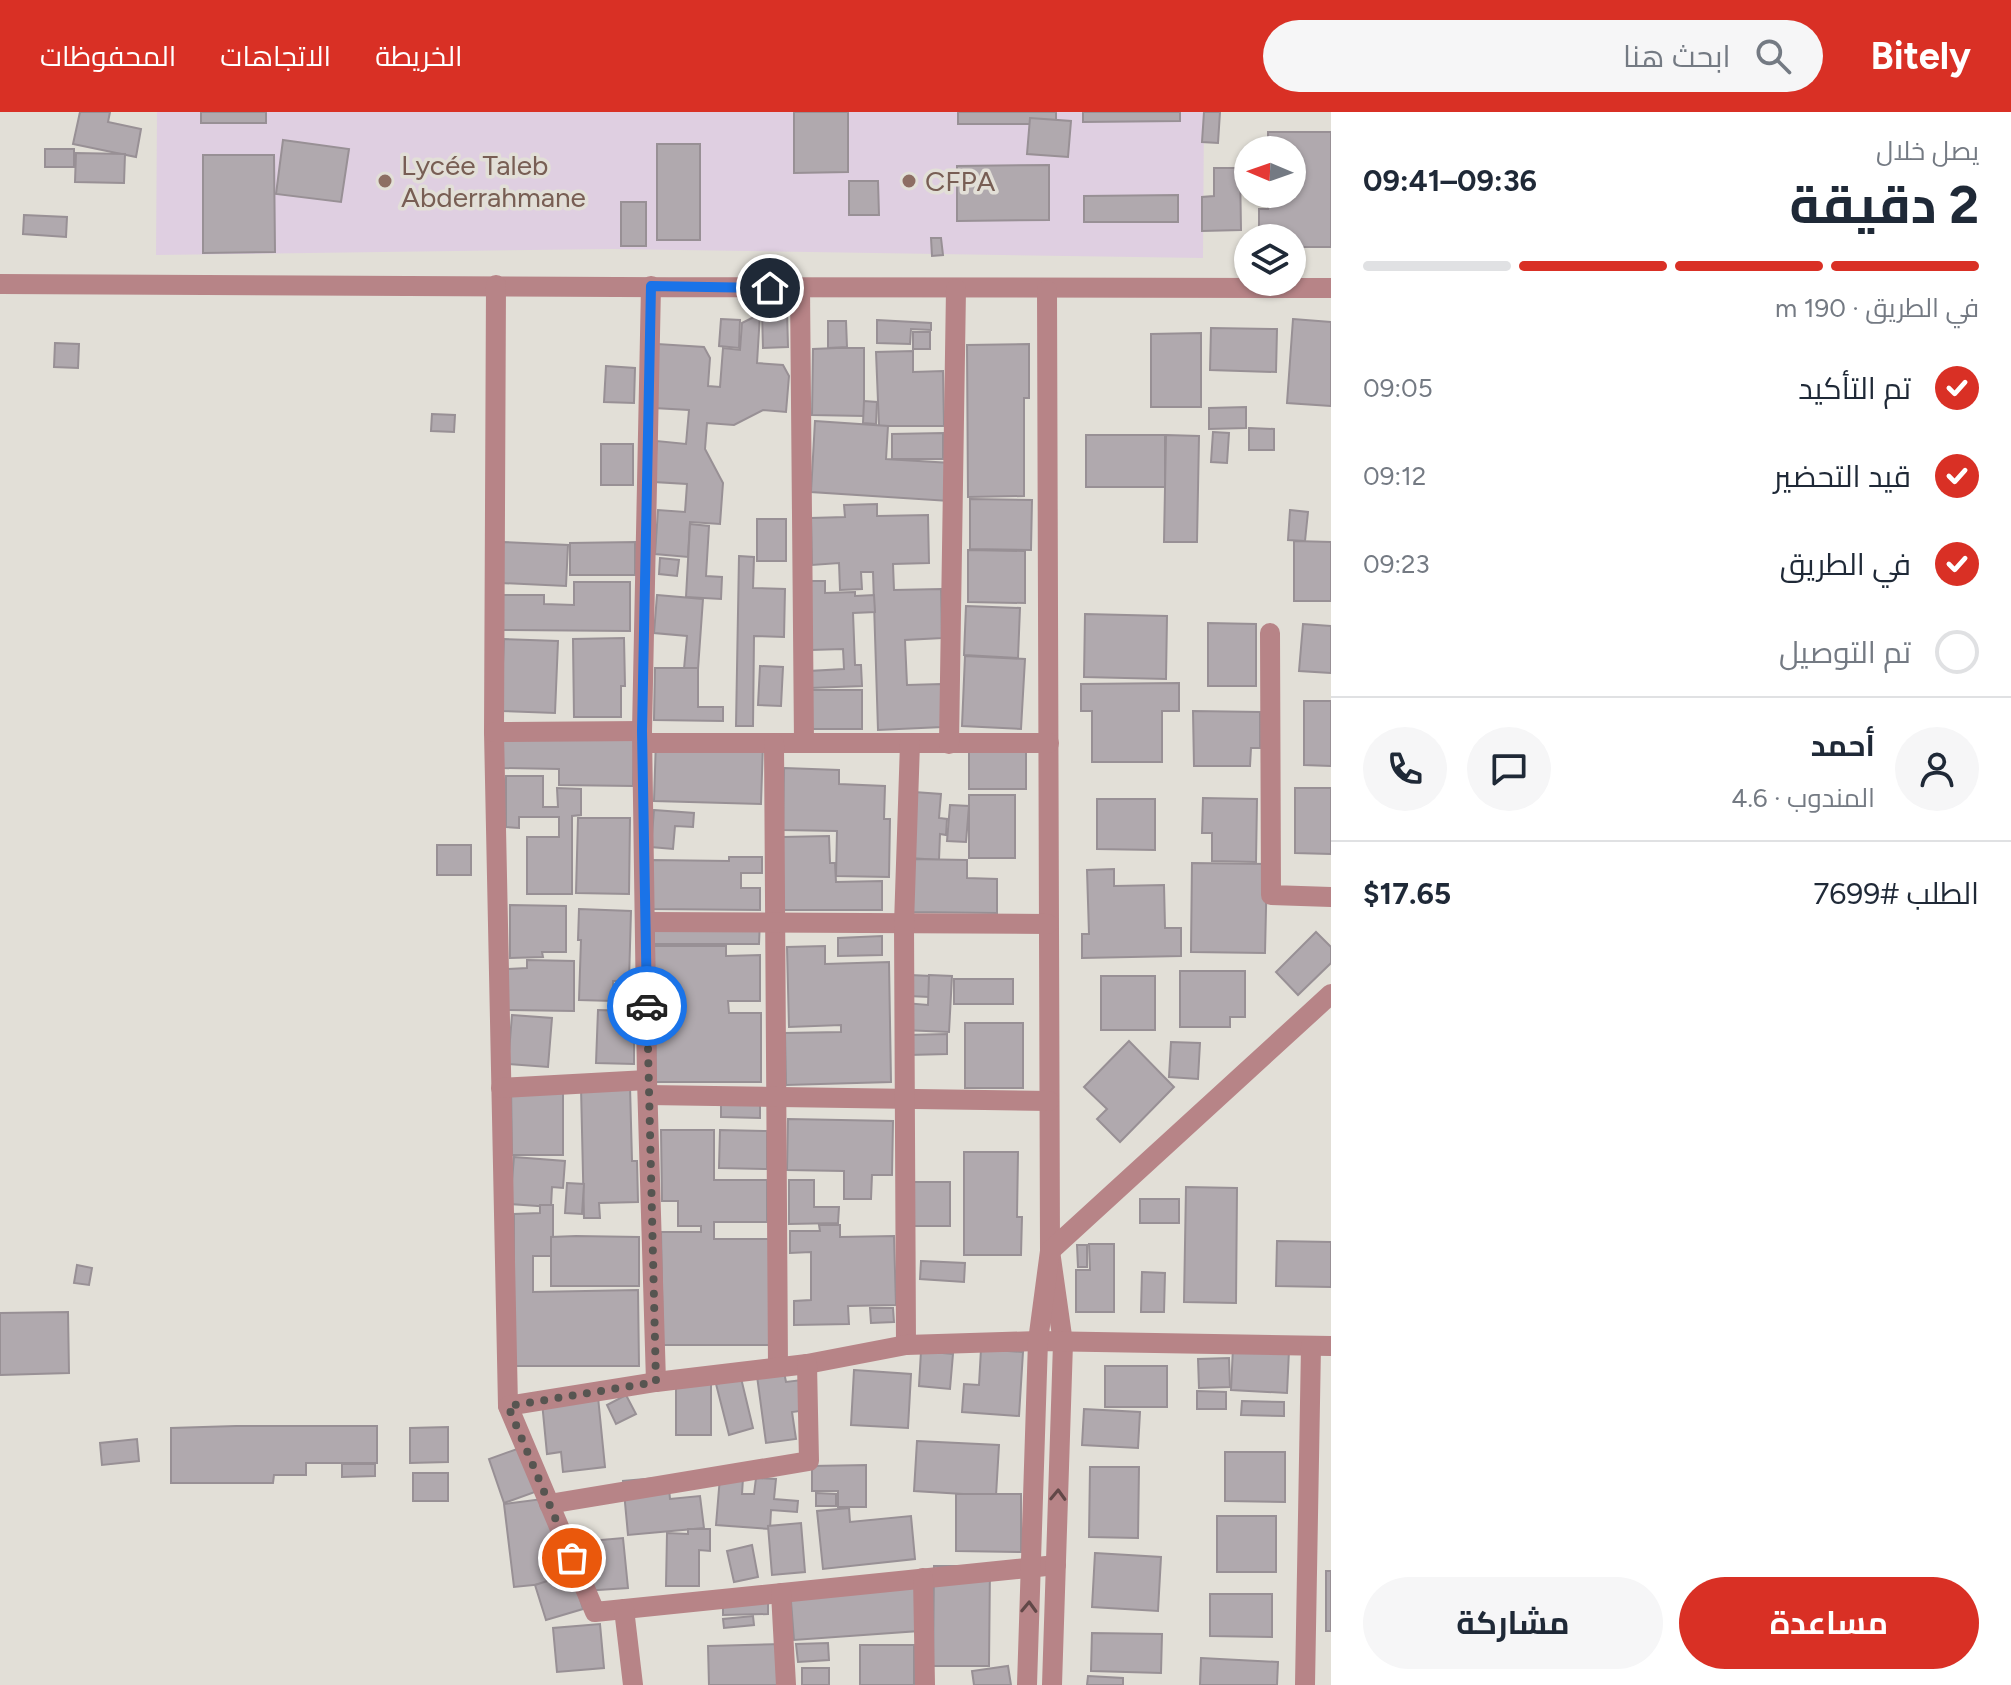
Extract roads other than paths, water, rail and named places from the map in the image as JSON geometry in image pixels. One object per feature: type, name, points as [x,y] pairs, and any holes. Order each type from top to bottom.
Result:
[{"type":"street","points":[[0,284],[1047,290],[1331,288]]},
{"type":"street","points":[[496,285],[494,732],[508,1406],[595,1612],[1056,1565]]},
{"type":"street","points":[[651,286],[642,737],[647,1088],[656,1382]]},
{"type":"street","points":[[800,288],[804,743]]},
{"type":"street","points":[[949,744],[956,289]]},
{"type":"street","points":[[1047,290],[1050,1251],[1063,1343],[1052,1685]]},
{"type":"street","points":[[1270,633],[1271,895],[1331,897]]},
{"type":"street","points":[[494,732],[774,743],[1049,743]]},
{"type":"street","points":[[774,743],[778,1367]]},
{"type":"street","points":[[906,1345],[904,924],[910,743]]},
{"type":"street","points":[[646,922],[1048,924]]},
{"type":"street","points":[[1027,1685],[1038,1341],[1050,1251],[1331,994]]},
{"type":"street","points":[[501,1088],[647,1088],[775,1095],[1049,1101]]},
{"type":"street","points":[[508,1406],[656,1382],[807,1364],[906,1345],[1038,1341],[1321,1346],[1305,1685]]},
{"type":"street","points":[[549,1504],[809,1461],[807,1364]]},
{"type":"street","points":[[923,1578],[925,1685]]},
{"type":"street","points":[[781,1593],[786,1685]]},
{"type":"street","points":[[624,1609],[633,1685]]},
{"type":"place","name":"Lycée Taleb Abderrahmane","points":[[385,181]]},
{"type":"place","name":"CFPA","points":[[909,181]]}]
